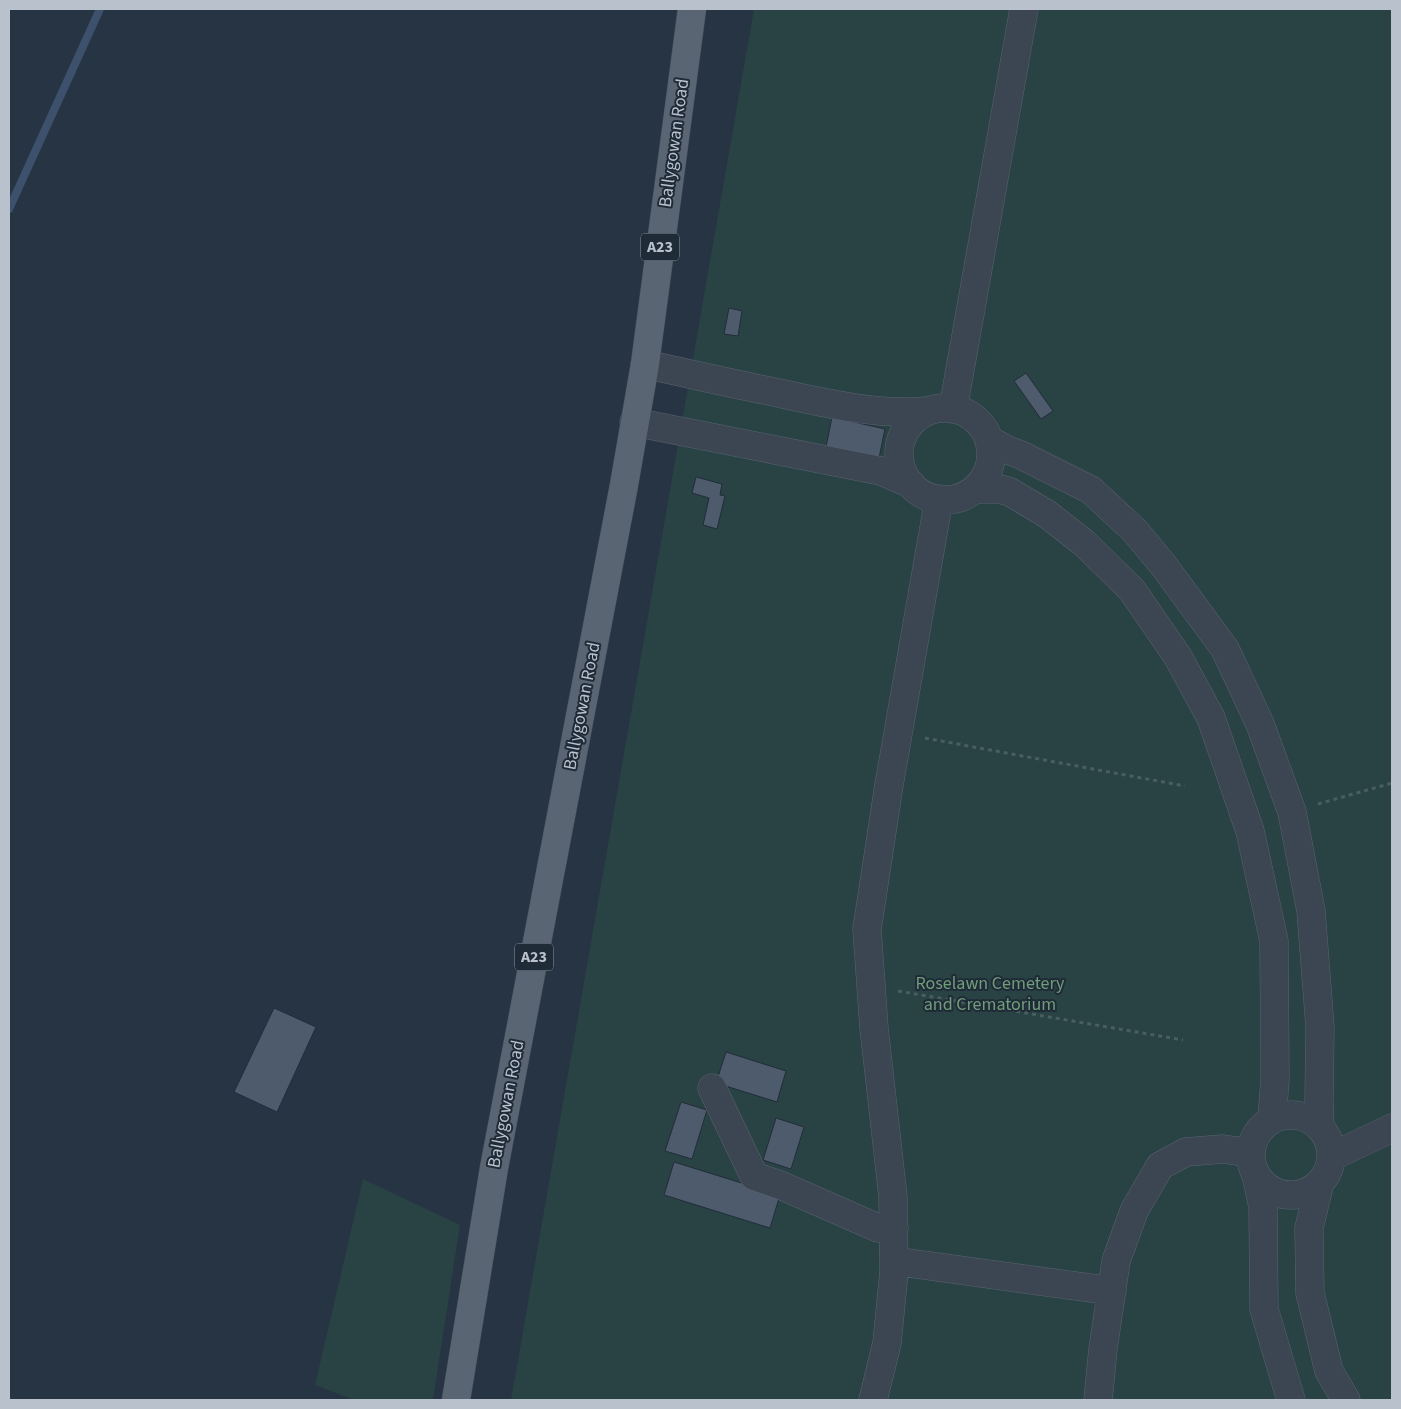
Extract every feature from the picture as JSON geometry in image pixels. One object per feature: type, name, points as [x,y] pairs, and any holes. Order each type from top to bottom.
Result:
[{"type":"main road","name":"Ballygowan Road","points":[[456,1400],[494,1168],[619,514],[644,364],[692,9]]},
{"type":"lane","points":[[940,410],[1024,9]]},
{"type":"lane","points":[[644,364],[824,403],[891,412],[910,413],[940,410],[964,411],[980,423],[989,440],[991,459],[985,477],[975,490],[961,498],[945,500],[930,498],[916,490],[904,475],[898,457],[901,438],[911,422],[940,410]]},
{"type":"lane","points":[[634,422],[881,471],[911,484]]},
{"type":"lane","points":[[989,440],[1091,490],[1135,531],[1164,566],[1224,649],[1260,724],[1292,812],[1311,911],[1320,1027],[1320,1128]]},
{"type":"lane","points":[[975,490],[1000,489],[1010,492],[1047,514],[1084,543],[1132,590],[1178,657],[1211,718],[1250,831],[1274,941],[1275,1079],[1272,1119]]},
{"type":"lane","points":[[873,1400],[887,1343],[894,1261],[894,1228],[893,1197],[874,1028],[867,929],[898,733],[939,499]]},
{"type":"lane","points":[[712,1088],[754,1176],[780,1185],[878,1228],[894,1228]]},
{"type":"lane","points":[[1098,1400],[1102,1350],[1116,1262],[1134,1211],[1160,1166],[1186,1152],[1223,1149],[1253,1164],[1266,1187],[1280,1194],[1295,1195],[1308,1191],[1320,1182],[1328,1171],[1331,1157],[1329,1143],[1320,1128],[1306,1118],[1289,1115],[1272,1119],[1258,1130],[1251,1146],[1253,1164],[1263,1207],[1264,1309],[1291,1400]]},
{"type":"lane","points":[[1331,1157],[1392,1128]]},
{"type":"lane","points":[[1320,1182],[1309,1228],[1310,1293],[1329,1370],[1346,1400]]},
{"type":"lane","points":[[894,1261],[1112,1292]]},
{"type":"path","points":[[898,733],[1184,786]]},
{"type":"path","points":[[1292,812],[1392,784]]},
{"type":"path","points":[[871,986],[1183,1040]]},
{"type":"green space","name":"Roselawn Cemetery and Crematorium","points":[[754,9],[1392,9],[1392,1400],[511,1400]]},
{"type":"green space","points":[[363,1179],[460,1225],[433,1400],[354,1400],[315,1385]]},
{"type":"building","points":[[729,308],[742,311],[738,336],[724,334]]},
{"type":"building","points":[[1026,373],[1053,411],[1041,419],[1014,381]]},
{"type":"building","points":[[832,417],[885,429],[878,463],[826,447]]},
{"type":"building","points":[[696,477],[722,484],[720,495],[725,496],[717,529],[703,525],[709,498],[692,493]]},
{"type":"building","points":[[274,1008],[316,1027],[277,1112],[234,1092]]},
{"type":"building","points":[[726,1052],[786,1071],[777,1102],[716,1083]]},
{"type":"building","points":[[681,1102],[707,1110],[692,1159],[665,1151]]},
{"type":"building","points":[[776,1118],[804,1127],[791,1169],[763,1160]]},
{"type":"building","points":[[674,1162],[780,1195],[770,1228],[664,1195]]},
{"type":"waterway","points":[[9,209],[100,9]]}]
